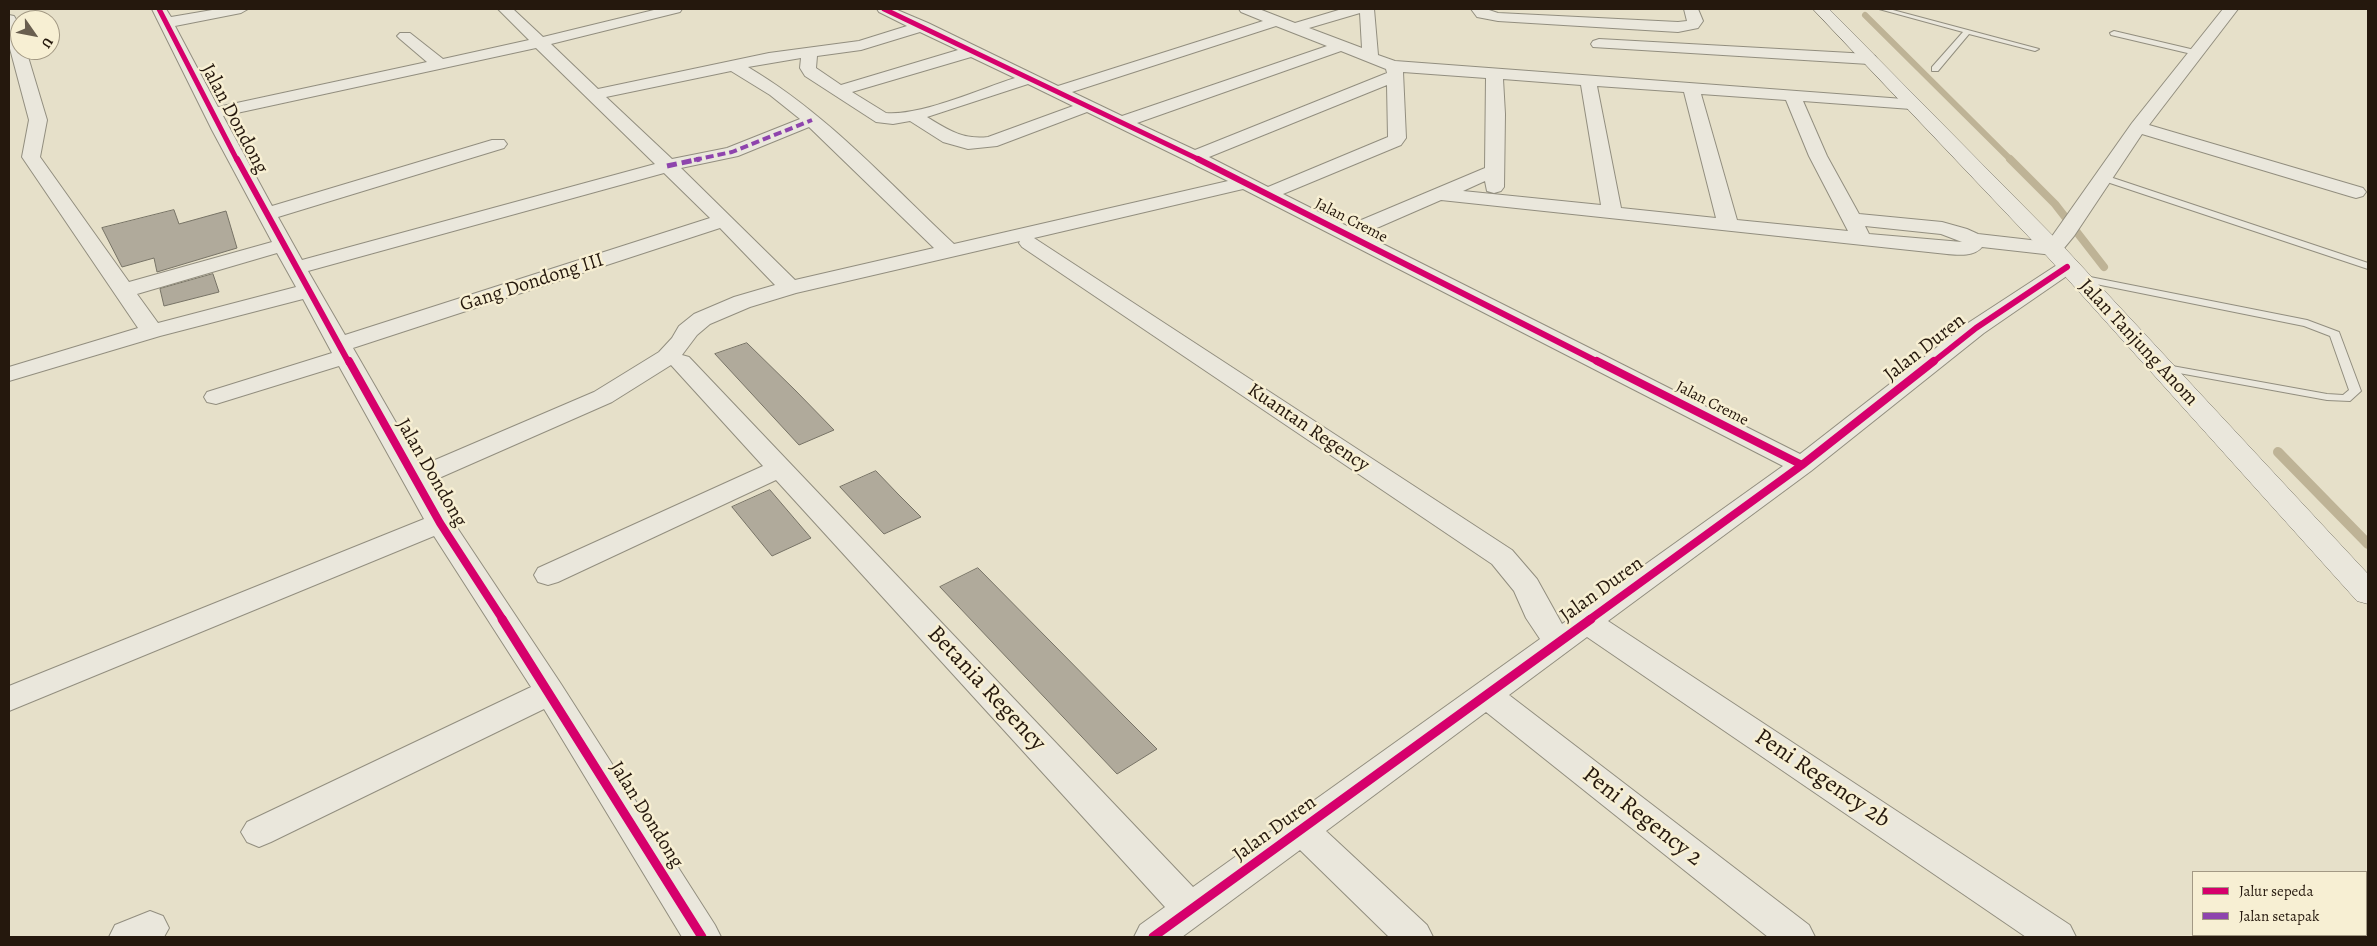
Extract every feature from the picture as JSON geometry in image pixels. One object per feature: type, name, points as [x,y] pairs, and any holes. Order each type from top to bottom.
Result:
[{"type":"main road","name":"Jalan Tanjung Anom","points":[[1821,9],[1911,104],[2066,256],[2159,366],[2368,593]]},
{"type":"street","points":[[21,9],[9,18],[38,120],[31,157],[152,331]]},
{"type":"street","points":[[162,16],[241,9]]},
{"type":"street","points":[[505,9],[542,42],[593,95],[724,220],[790,288]]},
{"type":"street","points":[[212,113],[542,42],[675,9]]},
{"type":"street","name":"Jalan Creme","points":[[884,9],[1194,157],[1802,465]]},
{"type":"street","points":[[1246,9],[1370,57],[1394,71]]},
{"type":"street","points":[[1294,28],[1357,9]]},
{"type":"street","points":[[1367,9],[1370,57]]},
{"type":"street","points":[[1478,9],[1482,14],[1498,18],[1583,15],[1678,27],[1693,25],[1693,15]]},
{"type":"street","points":[[1852,219],[1942,228],[1960,233],[1973,240],[2066,256],[2079,214],[2138,127],[2232,9]]},
{"type":"street","name":"Jalan Dondong","points":[[162,16],[266,214],[414,478],[702,937]]},
{"type":"street","points":[[1058,92],[1277,21]]},
{"type":"street","points":[[593,95],[769,58],[861,45],[923,26]]},
{"type":"street","points":[[405,36],[440,64]]},
{"type":"street","points":[[1598,44],[1868,59]]},
{"type":"street","points":[[1122,122],[1341,46]]},
{"type":"street","points":[[840,90],[974,51]]},
{"type":"street","points":[[808,54],[808,68],[811,73],[885,119],[912,115],[1030,78]]},
{"type":"street","points":[[732,65],[776,91],[812,120],[950,252]]},
{"type":"street","points":[[1266,194],[1395,140],[1397,138],[1394,71]]},
{"type":"street","points":[[1194,157],[1394,71],[1494,73],[1911,104]]},
{"type":"street","points":[[1494,73],[1496,114],[1493,171],[1494,201]]},
{"type":"street","points":[[1588,80],[1612,212]]},
{"type":"street","points":[[1691,88],[1709,148],[1728,225]]},
{"type":"street","points":[[1792,95],[1818,156],[1863,240]]},
{"type":"street","points":[[912,115],[957,142],[977,145],[991,142],[1088,106]]},
{"type":"street","points":[[9,374],[152,331],[302,280],[667,166],[732,152],[812,120]]},
{"type":"street","points":[[2138,127],[2356,192]]},
{"type":"street","points":[[266,214],[498,144]]},
{"type":"street","points":[[1346,234],[1493,171]]},
{"type":"street","points":[[414,478],[603,397],[667,357],[679,345],[687,331],[702,319],[742,302],[790,288],[1246,183]]},
{"type":"street","points":[[1436,194],[1963,249],[1972,246],[1973,240]]},
{"type":"street","name":"Gang Dondong III","points":[[216,397],[342,350],[724,220]]},
{"type":"street","name":"Kuantan Regency","points":[[1029,243],[1502,557],[1516,572],[1528,591],[1544,625],[1560,641]]},
{"type":"street","points":[[123,291],[283,245]]},
{"type":"street","name":"Jalan Duren","points":[[1153,937],[1488,696],[1586,621],[1802,465],[2066,256]]},
{"type":"street","name":"Betania Regency","points":[[681,362],[1191,910]]},
{"type":"street","points":[[548,574],[781,468]]},
{"type":"street","points":[[9,698],[440,522]]},
{"type":"street","name":"Peni Regency 2b","points":[[1586,621],[2057,937]]},
{"type":"street","points":[[259,832],[550,692]]},
{"type":"street","name":"Peni Regency 2","points":[[1488,696],[1796,937]]},
{"type":"street","points":[[1302,830],[1414,937]]},
{"type":"lane","points":[[1882,9],[2035,49]]},
{"type":"lane","points":[[1935,69],[1967,32]]},
{"type":"lane","points":[[2114,33],[2196,53]]},
{"type":"lane","points":[[2104,178],[2368,266]]},
{"type":"lane","points":[[2066,256],[2328,330],[2335,334],[2356,391],[2346,399],[2327,397],[2159,366]]},
{"type":"building","points":[[174,210],[179,224],[226,211],[237,248],[157,272],[154,258],[122,267],[102,228]]},
{"type":"building","points":[[213,274],[219,292],[164,306],[160,289]]},
{"type":"building","points":[[747,343],[834,430],[799,445],[715,354]]},
{"type":"building","points":[[876,471],[921,517],[884,534],[840,487]]},
{"type":"building","points":[[770,490],[811,538],[772,556],[732,507]]},
{"type":"building","points":[[978,568],[1157,749],[1117,774],[940,587]]},
{"type":"waterway","points":[[1865,15],[2011,160]]},
{"type":"waterway","points":[[2011,160],[2055,204],[2104,267]]},
{"type":"waterway","points":[[2278,452],[2368,544]]},
{"type":"marked path","points":[[667,166],[732,152],[812,120]]},
{"type":"cycle path","points":[[159,9],[221,130],[296,268],[440,523],[550,692],[702,937]]},
{"type":"cycle path","points":[[884,9],[1194,157],[1802,465]]},
{"type":"cycle path","points":[[1153,937],[1802,465],[1976,328],[2067,267]]}]
